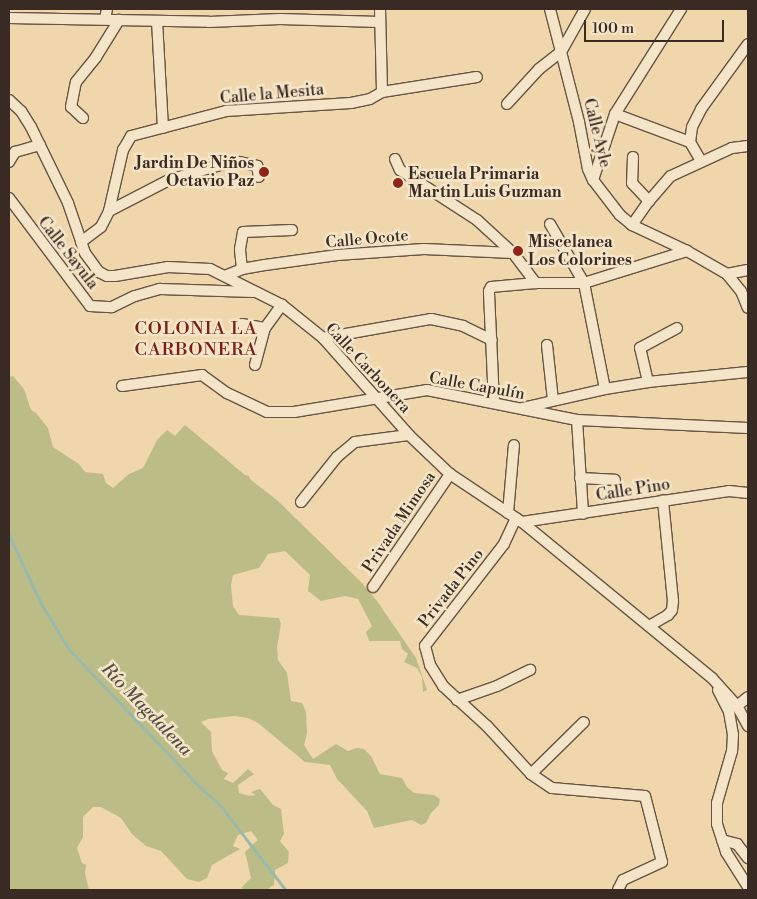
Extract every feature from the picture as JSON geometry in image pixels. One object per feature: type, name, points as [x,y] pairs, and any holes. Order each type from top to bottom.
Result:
[{"type":"street","points":[[380,9],[382,92]]},
{"type":"street","name":"Calle Ayle","points":[[550,9],[579,122],[588,169],[593,180],[620,215],[632,225],[687,251],[727,274],[741,291],[748,308]]},
{"type":"street","points":[[506,104],[539,69],[561,52],[586,9]]},
{"type":"street","points":[[593,180],[615,114],[681,9]]},
{"type":"street","points":[[9,18],[106,14],[119,20],[209,22],[280,19],[379,22]]},
{"type":"street","points":[[83,118],[71,107],[76,82],[96,57],[119,20]]},
{"type":"street","points":[[157,21],[163,128]]},
{"type":"street","points":[[701,161],[690,142],[692,127],[701,109],[748,44]]},
{"type":"street","name":"Calle la Mesita","points":[[81,242],[101,227],[109,211],[127,141],[131,136],[226,111],[351,103],[370,99],[382,92],[477,77]]},
{"type":"street","name":"Calle Carbonera","points":[[9,100],[21,111],[40,144],[68,203],[81,242],[91,264],[107,276],[168,267],[190,266],[210,269],[282,305],[323,338],[409,434],[450,474],[515,518],[712,678],[738,706],[748,726]]},
{"type":"street","name":"Calle Ayle","points":[[615,114],[690,142]]},
{"type":"street","points":[[9,162],[15,152],[40,144]]},
{"type":"street","points":[[632,225],[649,201],[671,176],[732,148],[748,146]]},
{"type":"street","points":[[633,157],[632,183],[649,201]]},
{"type":"street","points":[[395,158],[400,170],[477,220],[513,253],[536,283]]},
{"type":"street","points":[[109,211],[169,180],[234,161],[257,166],[259,177]]},
{"type":"street","name":"Calle Sayula","points":[[9,198],[90,306],[112,307],[135,296],[160,289],[224,290],[260,293]]},
{"type":"street","points":[[550,224],[584,283],[605,389]]},
{"type":"street","points":[[242,269],[240,250],[243,232],[292,230]]},
{"type":"street","name":"Calle Ocote","points":[[225,276],[242,269],[337,255],[424,249],[513,253]]},
{"type":"street","points":[[494,403],[489,291],[491,287],[536,283],[584,283],[687,251]]},
{"type":"street","points":[[727,274],[748,270]]},
{"type":"street","points":[[255,365],[264,328],[282,305]]},
{"type":"street","points":[[323,338],[432,319],[463,326],[492,340]]},
{"type":"street","points":[[242,324],[264,328]]},
{"type":"street","points":[[648,382],[640,348],[677,328]]},
{"type":"street","points":[[547,345],[553,400]]},
{"type":"street","points":[[519,408],[605,389],[648,382],[748,372]]},
{"type":"street","name":"Calle Capulín","points":[[122,386],[202,375],[227,393],[267,412],[294,412],[427,390],[577,420],[748,428]]},
{"type":"street","points":[[577,420],[583,514]]},
{"type":"street","points":[[301,502],[338,457],[355,442],[409,434]]},
{"type":"street","points":[[514,445],[515,518]]},
{"type":"street","name":"Privada Mimosa","points":[[373,587],[450,474]]},
{"type":"street","points":[[580,478],[615,480]]},
{"type":"street","name":"Calle Pino","points":[[515,518],[583,514],[729,491],[748,493]]},
{"type":"street","points":[[649,626],[672,610],[673,601],[663,500]]},
{"type":"street","name":"Privada Pino","points":[[457,700],[443,686],[430,665],[425,646],[504,544],[515,518]]},
{"type":"street","points":[[530,670],[497,686],[457,700],[487,726],[531,774],[552,788],[645,796],[662,862],[623,880],[618,890]]},
{"type":"street","points":[[712,678],[729,712],[733,734],[732,751],[717,803],[717,824],[726,852],[748,888]]},
{"type":"street","points":[[738,706],[748,697]]},
{"type":"street","points":[[531,774],[584,722]]},
{"type":"street","points":[[722,840],[737,844],[748,858]]},
{"type":"green space","points":[[13,376],[24,389],[31,410],[36,413],[48,428],[53,447],[79,464],[85,472],[103,474],[106,483],[113,488],[129,474],[143,468],[157,440],[167,430],[175,436],[185,425],[278,501],[362,583],[377,601],[416,658],[427,690],[423,692],[422,677],[417,668],[404,662],[408,654],[402,649],[400,641],[369,641],[366,632],[372,626],[358,599],[345,596],[321,601],[308,591],[310,575],[285,551],[268,554],[259,568],[233,575],[231,585],[233,606],[239,615],[279,618],[281,624],[277,647],[278,660],[287,673],[291,701],[302,703],[306,712],[307,733],[304,745],[313,759],[336,744],[348,751],[357,748],[364,749],[371,756],[380,774],[402,778],[407,787],[414,793],[434,795],[440,799],[439,805],[431,813],[426,823],[421,825],[412,820],[374,828],[367,811],[337,779],[330,765],[305,762],[258,723],[248,718],[234,716],[208,719],[201,722],[211,732],[212,751],[222,770],[228,773],[224,779],[233,783],[248,769],[254,774],[238,785],[239,793],[250,796],[256,795],[251,792],[260,789],[273,805],[281,809],[284,834],[280,841],[289,852],[288,863],[275,870],[274,885],[266,890],[247,890],[241,888],[251,878],[245,852],[258,840],[251,831],[238,835],[233,846],[240,849],[212,865],[207,878],[199,882],[187,879],[161,851],[146,846],[132,834],[121,818],[101,807],[93,807],[83,817],[83,837],[77,848],[82,863],[86,865],[85,873],[89,890],[9,890],[9,377]]},
{"type":"waterway","name":"Río Magdalena","points":[[9,534],[41,603],[69,649],[199,786],[221,806],[286,890]]},
{"type":"place","name":"Jardin De Niños Octavio Paz","points":[[264,172]]},
{"type":"place","name":"Escuela Primaria Martin Luis Guzman","points":[[398,183]]},
{"type":"place","name":"Miscelanea Los Colorines","points":[[518,251]]},
{"type":"district","name":"COLONIA LA CARBONERA","points":[[196,340]]}]
